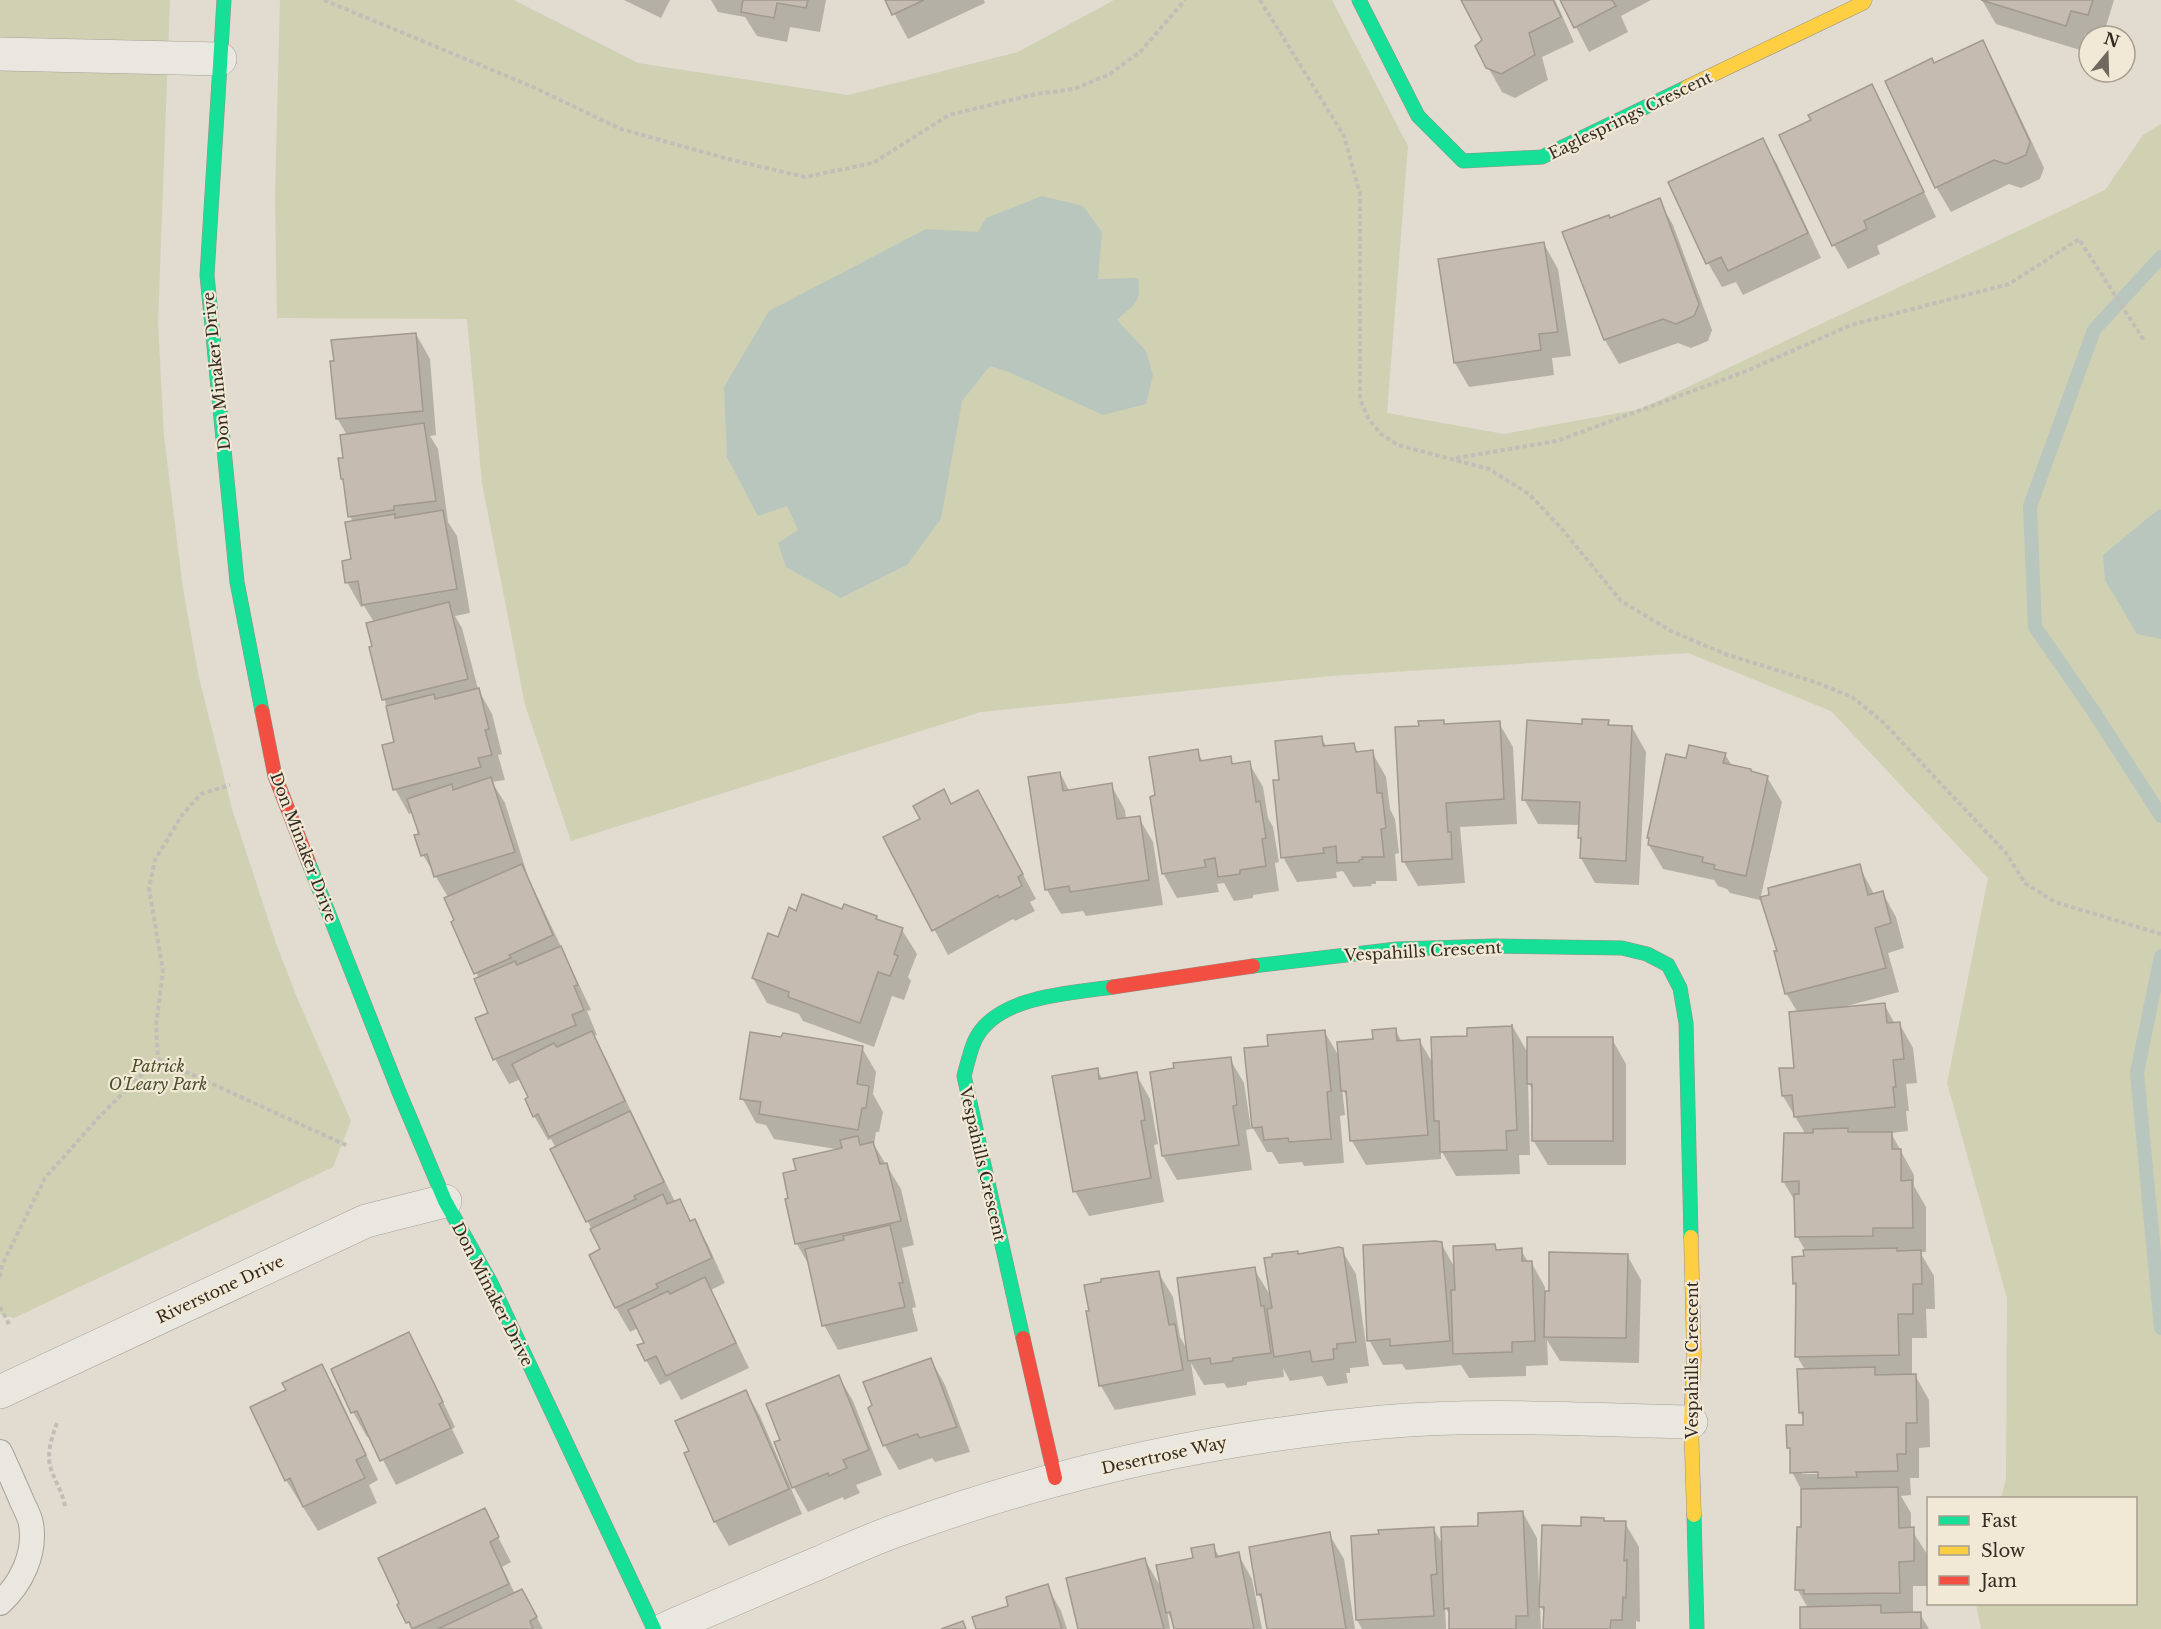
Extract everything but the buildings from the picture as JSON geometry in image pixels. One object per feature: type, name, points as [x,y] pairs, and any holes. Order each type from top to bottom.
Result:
[{"type":"street","name":"Don Minaker Drive","points":[[224,0],[207,275],[237,582],[275,776],[395,1081],[445,1201],[491,1283],[654,1629]]},
{"type":"street","name":"Eaglesprings Crescent","points":[[1359,0],[1418,116],[1463,160],[1542,157],[1863,3],[1865,0]]},
{"type":"street","points":[[0,54],[220,59]]},
{"type":"street","name":"Vespahills Crescent","points":[[1055,1478],[963,1076],[975,1039],[997,1013],[1043,997],[1267,963],[1397,949],[1494,946],[1622,948],[1647,954],[1668,965],[1680,988],[1686,1023],[1694,1356],[1691,1422],[1697,1629]]},
{"type":"street","name":"Riverstone Drive","points":[[0,1392],[366,1221],[445,1201]]},
{"type":"street","name":"Desertrose Way","points":[[665,1629],[892,1532],[1055,1478],[1205,1446],[1285,1432],[1384,1422],[1494,1417],[1691,1422]]},
{"type":"lane","points":[[0,1452],[31,1522],[32,1537],[30,1553],[20,1581],[0,1603]]},
{"type":"path","points":[[324,0],[533,87],[621,129],[728,159],[805,177],[873,163],[949,115],[1036,94],[1074,89],[1110,74],[1141,51],[1185,0]]},
{"type":"path","points":[[1260,0],[1344,136],[1360,194],[1360,399],[1368,418],[1381,434],[1398,445],[1489,469],[1529,494],[1562,529],[1621,601],[1671,631],[1725,654],[1815,682],[1852,697],[1884,723],[2006,853],[2025,883],[2055,902],[2161,934]]},
{"type":"path","points":[[1453,458],[1557,441],[1744,372],[1851,325],[2009,284],[2079,239],[2145,342]]},
{"type":"path","points":[[0,1277],[2,1265],[45,1178],[100,1116],[158,1059],[156,1025],[163,971],[149,888],[155,860],[182,815],[201,794],[230,785]]},
{"type":"path","points":[[158,1059],[348,1146]]},
{"type":"path","points":[[0,1308],[9,1324]]},
{"type":"green space","name":"Patrick O'Leary Park","points":[[0,0],[170,0],[158,323],[164,436],[183,589],[199,678],[232,809],[277,946],[351,1121],[333,1167],[14,1318],[0,1314]]},
{"type":"green space","points":[[280,0],[514,0],[638,63],[848,95],[1018,52],[1114,0],[1332,0],[1408,146],[1387,413],[1504,434],[1641,409],[2105,190],[2143,135],[2161,124],[2161,1629],[1981,1629],[1976,1605],[2137,1605],[2137,1497],[2001,1497],[2006,1479],[2007,1298],[1947,1083],[1988,878],[1831,711],[1688,653],[1330,676],[981,712],[571,841],[525,705],[482,483],[467,319],[277,318],[275,196]]},
{"type":"shaded area","points":[[1042,196],[1083,206],[1102,232],[1098,279],[1138,278],[1138,298],[1117,320],[1146,351],[1153,375],[1146,404],[1103,415],[1009,372],[990,366],[962,401],[941,519],[907,565],[841,598],[786,567],[778,543],[798,530],[787,506],[758,516],[727,457],[724,387],[769,311],[926,229],[978,232],[986,218]]},
{"type":"shaded area","points":[[2159,509],[2161,510],[2161,639],[2137,634],[2105,580],[2103,555]]},
{"type":"waterway","points":[[2161,257],[2094,330],[2030,506],[2035,627],[2094,712],[2161,816]]},
{"type":"waterway","points":[[2161,956],[2137,1073],[2161,1328]]},
{"type":"traffic: fast","points":[[224,0],[207,275],[237,582],[262,711]]},
{"type":"traffic: fast","points":[[1359,0],[1418,116],[1463,161],[1542,157],[1687,87]]},
{"type":"traffic: fast","points":[[308,861],[399,1092],[445,1201],[491,1283],[654,1629]]},
{"type":"traffic: fast","points":[[1253,966],[1397,949],[1494,946],[1622,948],[1647,954],[1668,965],[1680,988],[1686,1023],[1691,1237]]},
{"type":"traffic: fast","points":[[1023,1338],[964,1076],[975,1040],[985,1025],[999,1014],[1036,999],[1113,987]]},
{"type":"traffic: fast","points":[[1694,1515],[1697,1629]]},
{"type":"traffic: slow","points":[[1687,87],[1863,3],[1865,0]]},
{"type":"traffic: slow","points":[[1691,1237],[1694,1356],[1691,1422],[1694,1515]]},
{"type":"traffic: jam","points":[[262,711],[275,776],[308,861]]},
{"type":"traffic: jam","points":[[1113,987],[1253,966]]},
{"type":"traffic: jam","points":[[1023,1338],[1055,1478]]}]
